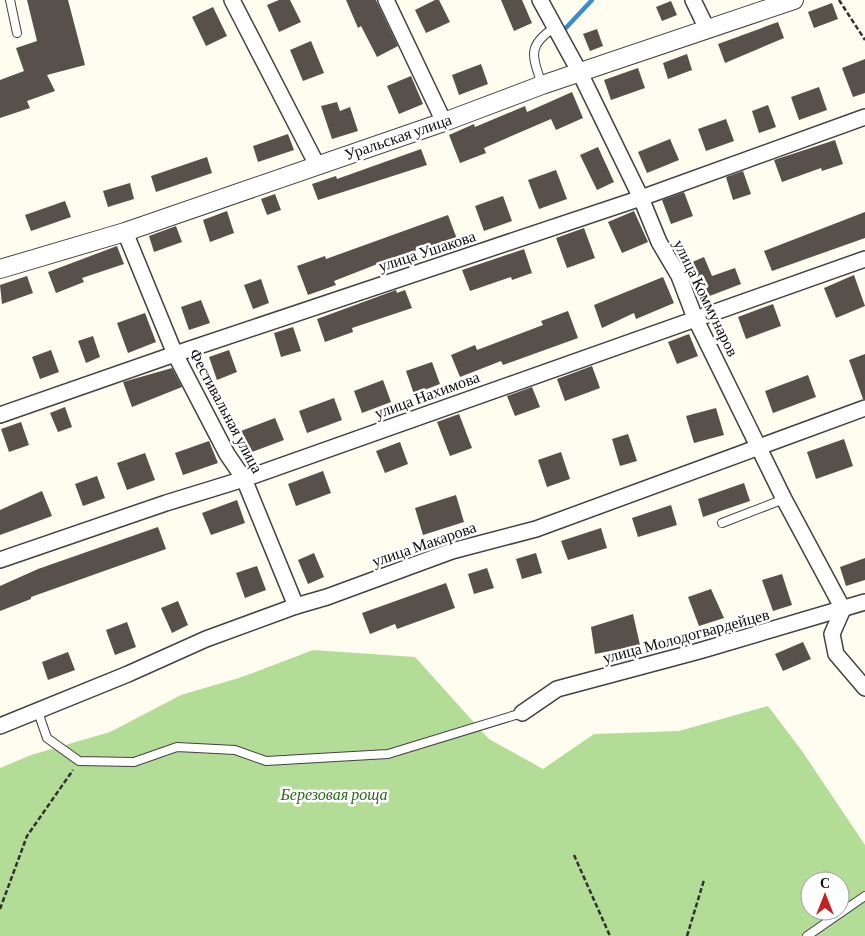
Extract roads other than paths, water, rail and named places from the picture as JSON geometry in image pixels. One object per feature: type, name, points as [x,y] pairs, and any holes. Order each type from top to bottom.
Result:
[{"type":"street","points":[[232,0],[317,165]]},
{"type":"street","points":[[386,0],[444,122]]},
{"type":"street","name":"улица Коммунаров","points":[[540,0],[580,73],[641,198],[659,242],[679,276],[695,318],[784,499],[843,609]]},
{"type":"street","points":[[693,0],[707,29]]},
{"type":"street","name":"Уральская улица","points":[[0,270],[125,232],[444,122],[542,85],[794,0]]},
{"type":"street","name":"улица Ушакова","points":[[0,415],[175,354],[641,198],[865,117]]},
{"type":"street","name":"Фестивальная улица","points":[[125,232],[175,354],[227,454],[244,480],[296,606]]},
{"type":"street","name":"улица Нахимова","points":[[0,560],[156,506],[244,480],[865,259]]},
{"type":"street","name":"улица Макарова","points":[[0,726],[206,640],[296,606],[327,597],[452,551],[536,528],[865,408]]},
{"type":"street","name":"улица Молодогвардейцев","points":[[522,713],[557,689],[700,652],[865,602]]},
{"type":"street","points":[[843,609],[832,634],[836,654],[865,688]]},
{"type":"lane","points":[[10,0],[17,33]]},
{"type":"lane","points":[[542,85],[533,55],[539,38],[554,28]]},
{"type":"lane","points":[[722,524],[784,499]]},
{"type":"lane","points":[[37,710],[48,738],[79,761],[134,762],[177,748],[235,750],[266,761],[388,754],[522,713]]},
{"type":"lane","points":[[807,936],[865,896]]},
{"type":"waterway","points":[[563,31],[592,0]]},
{"type":"park label","name":"Березовая роща","points":[[334,794]]}]
